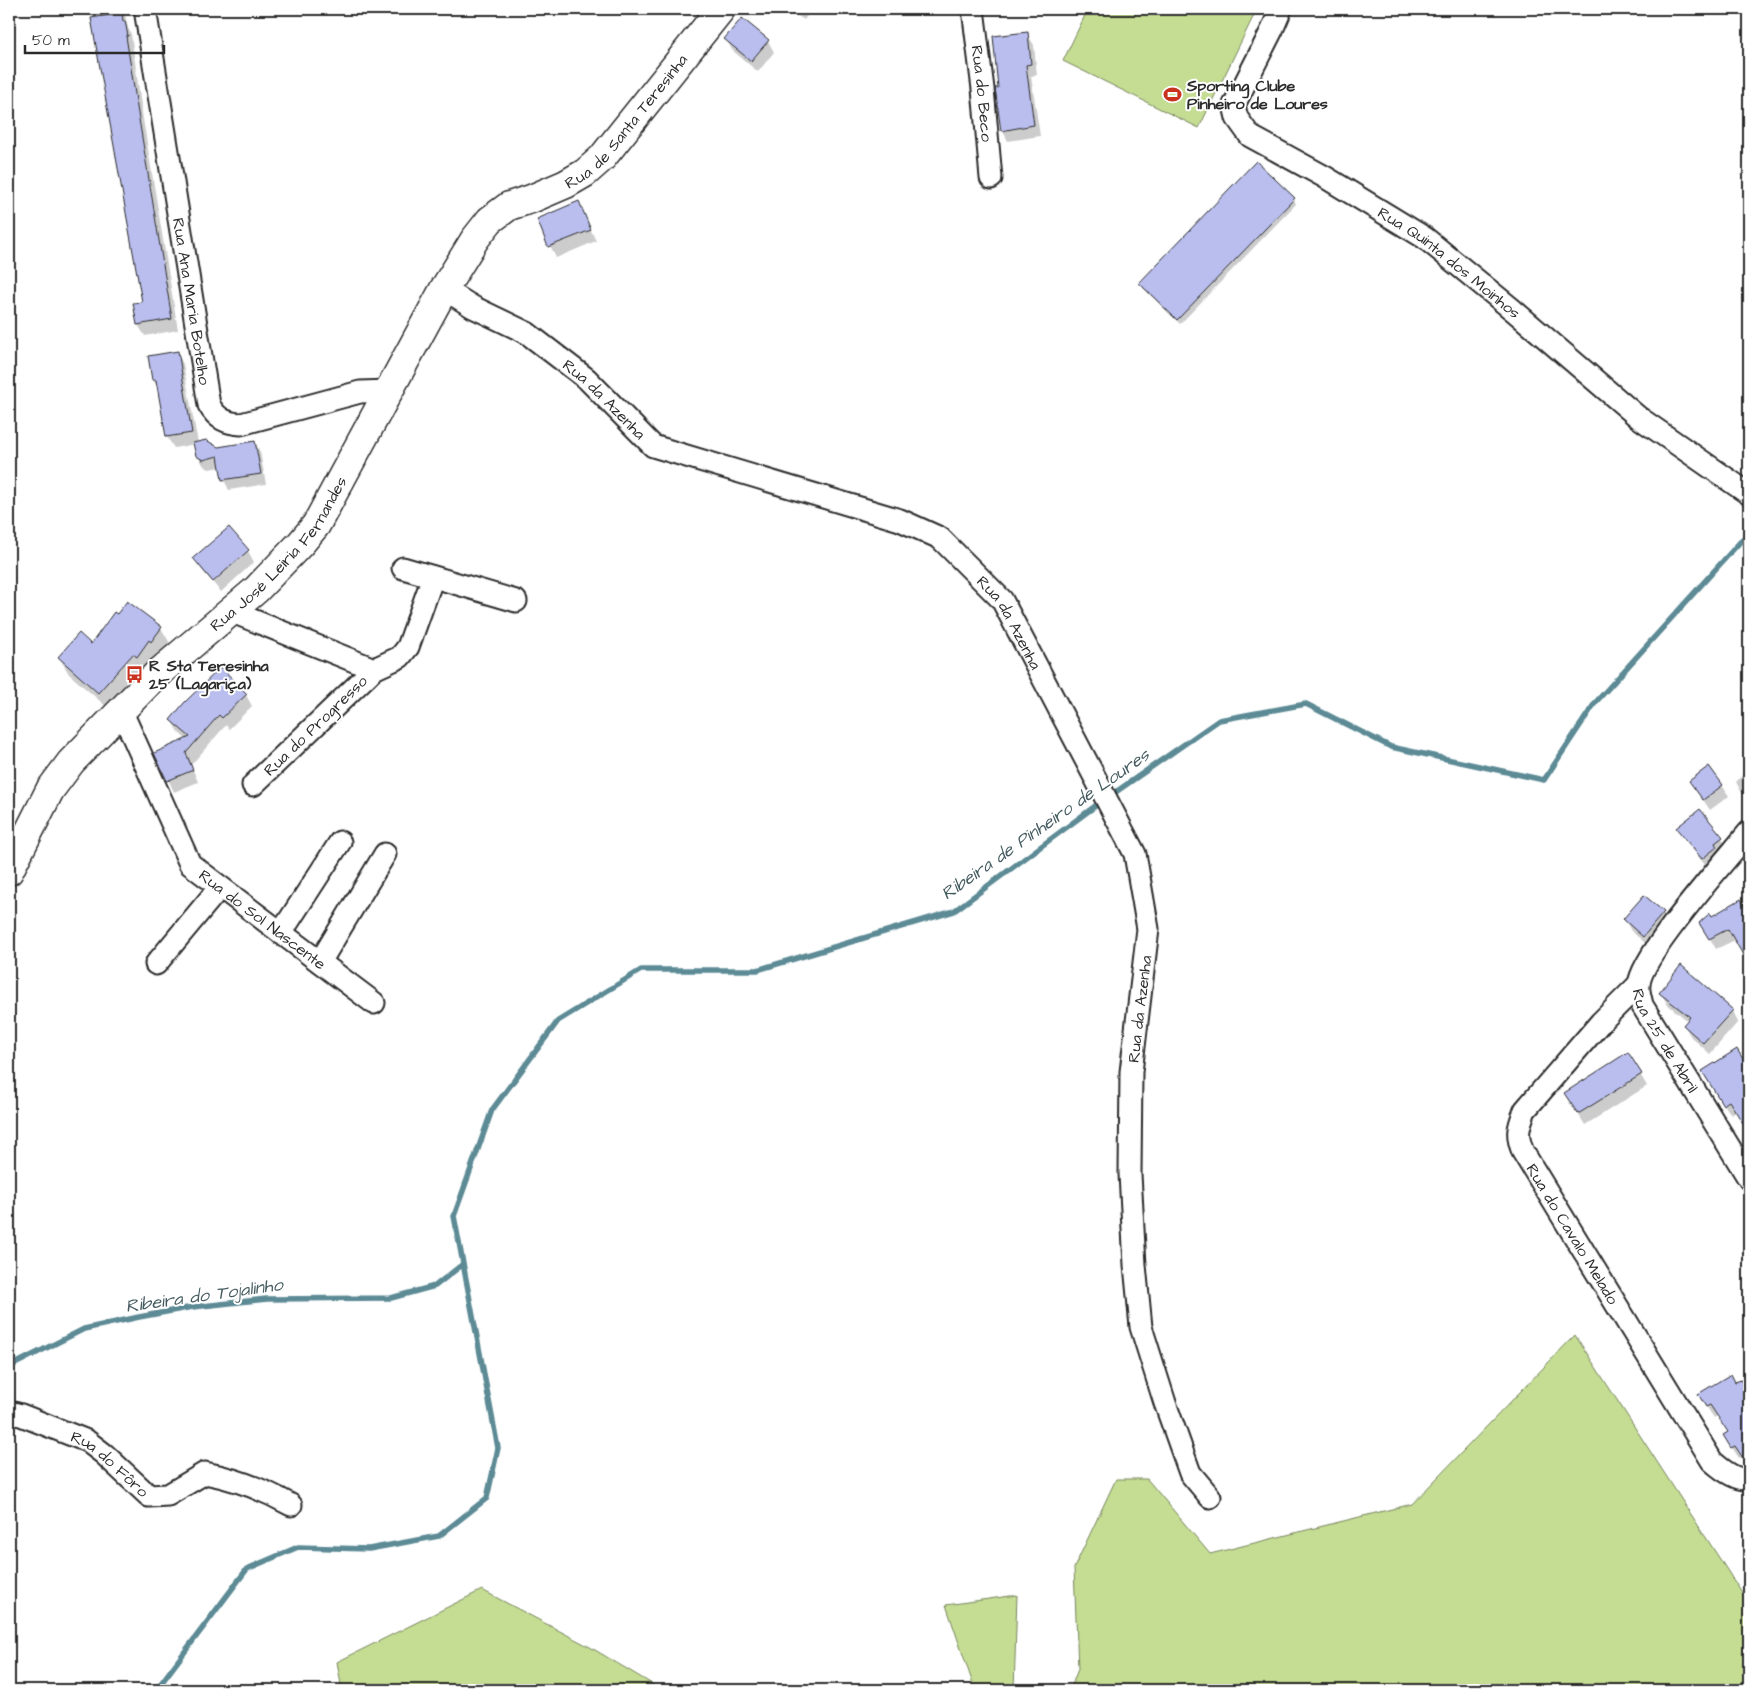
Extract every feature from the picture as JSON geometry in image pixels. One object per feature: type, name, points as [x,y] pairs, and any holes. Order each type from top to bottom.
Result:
[{"type":"main road","name":"Rua de Santa Teresinha","points":[[509,206],[566,184],[602,158],[721,9]]},
{"type":"main road","name":"Rua José Leiria Fernandes","points":[[9,871],[50,790],[71,762],[156,675],[256,590],[316,525],[444,290],[490,220],[509,206]]},
{"type":"street","name":"Rua Ana Maria Botelho","points":[[145,9],[209,405],[214,413],[220,420],[241,424],[360,392],[388,391]]},
{"type":"street","name":"Rua do Beco","points":[[973,9],[983,88],[991,178]]},
{"type":"street","name":"Rua Quinta dos Moinhos","points":[[1281,9],[1234,105],[1237,118],[1250,136],[1325,177],[1425,238],[1638,417],[1749,494]]},
{"type":"street","name":"Rua da Azenha","points":[[444,290],[474,308],[527,333],[587,379],[653,446],[900,520],[940,538],[1002,600],[1135,854],[1148,929],[1131,1072],[1130,1174],[1141,1327],[1190,1473],[1210,1497]]},
{"type":"street","points":[[403,568],[516,601]]},
{"type":"street","points":[[374,669],[400,657],[408,647],[433,577]]},
{"type":"street","name":"Rua do Progresso","points":[[230,611],[374,669],[253,785]]},
{"type":"street","name":"Rua do Sol Nascente","points":[[121,710],[190,864],[374,1003]]},
{"type":"street","name":"Rua 25 de Abril","points":[[1749,832],[1658,944],[1638,984],[1642,1004],[1749,1179]]},
{"type":"street","points":[[281,933],[340,842]]},
{"type":"street","points":[[320,962],[385,854]]},
{"type":"street","points":[[156,964],[220,887]]},
{"type":"street","name":"Rua do Cavalo Melado","points":[[1638,984],[1601,1022],[1525,1110],[1518,1138],[1523,1152],[1712,1461],[1732,1475],[1749,1479]]},
{"type":"street","name":"Rua do Fôro","points":[[9,1412],[87,1441],[104,1454],[149,1496],[168,1495],[204,1473],[233,1478],[268,1492],[291,1505]]},
{"type":"green space","name":"Sporting Clube Pinheiro de Loures","points":[[1088,9],[1257,9],[1199,128],[1063,61]]},
{"type":"green space","points":[[1575,1335],[1749,1604],[1749,1690],[1070,1690],[1078,1669],[1074,1568],[1116,1479],[1147,1479],[1210,1554],[1412,1504]]},
{"type":"green space","points":[[482,1590],[590,1647],[662,1690],[342,1690],[337,1662]]},
{"type":"green space","points":[[1017,1595],[1014,1690],[975,1690],[946,1605]]},
{"type":"building","points":[[122,13],[128,36],[126,36],[137,107],[172,319],[137,325],[133,303],[142,302],[91,18]]},
{"type":"building","points":[[742,18],[769,40],[751,61],[724,39]]},
{"type":"building","points":[[1028,32],[1031,64],[1026,65],[1034,125],[1001,131],[995,88],[998,88],[993,36]]},
{"type":"building","points":[[1256,161],[1295,198],[1177,320],[1139,283]]},
{"type":"building","points":[[579,201],[591,230],[548,247],[537,219]]},
{"type":"building","points":[[178,351],[192,433],[166,437],[156,380],[152,380],[148,356]]},
{"type":"building","points":[[206,440],[218,447],[255,441],[261,474],[222,480],[218,456],[203,460],[196,456],[193,443]]},
{"type":"building","points":[[229,527],[249,550],[213,582],[193,558]]},
{"type":"building","points":[[127,601],[162,627],[151,642],[149,640],[137,657],[133,654],[98,693],[58,657],[79,633],[91,644],[114,612],[117,614]]},
{"type":"building","points":[[221,667],[247,694],[222,718],[219,715],[186,753],[193,770],[167,781],[154,753],[190,737],[170,720],[184,703]]},
{"type":"building","points":[[1709,766],[1723,785],[1703,800],[1689,781]]},
{"type":"building","points":[[1700,809],[1723,837],[1715,843],[1717,847],[1702,859],[1676,828]]},
{"type":"building","points":[[1644,895],[1664,912],[1643,937],[1623,919]]},
{"type":"building","points":[[1741,899],[1749,915],[1749,965],[1728,929],[1709,939],[1699,923],[1710,913],[1712,916]]},
{"type":"building","points":[[1681,965],[1733,1010],[1703,1043],[1683,1025],[1690,1017],[1659,993]]},
{"type":"building","points":[[1737,1049],[1749,1069],[1749,1133],[1729,1101],[1723,1105],[1702,1071]]},
{"type":"building","points":[[1628,1052],[1642,1074],[1578,1114],[1564,1093]]},
{"type":"building","points":[[1731,1374],[1735,1382],[1741,1380],[1749,1393],[1749,1467],[1735,1446],[1731,1448],[1723,1435],[1728,1432],[1710,1405],[1706,1407],[1698,1394]]},
{"type":"waterway","name":"Ribeira de Pinheiro de Loures","points":[[1110,796],[1219,720],[1306,704],[1391,747],[1544,780],[1595,703],[1749,532]]},
{"type":"waterway","name":"Ribeira de Pinheiro de Loures","points":[[156,1690],[247,1569],[298,1547],[369,1549],[439,1536],[487,1498],[498,1448],[454,1216],[492,1110],[558,1021],[641,970],[757,970],[954,911],[1102,801]]},
{"type":"waterway","name":"Ribeira do Tojalinho","points":[[9,1367],[84,1329],[193,1307],[267,1299],[391,1298],[435,1286],[463,1264]]},
{"type":"place","name":"Sporting Clube Pinheiro de Loures","points":[[1173,94]]},
{"type":"place","name":"R Sta Teresinha 25 (Lagariça)","points":[[135,674]]}]
